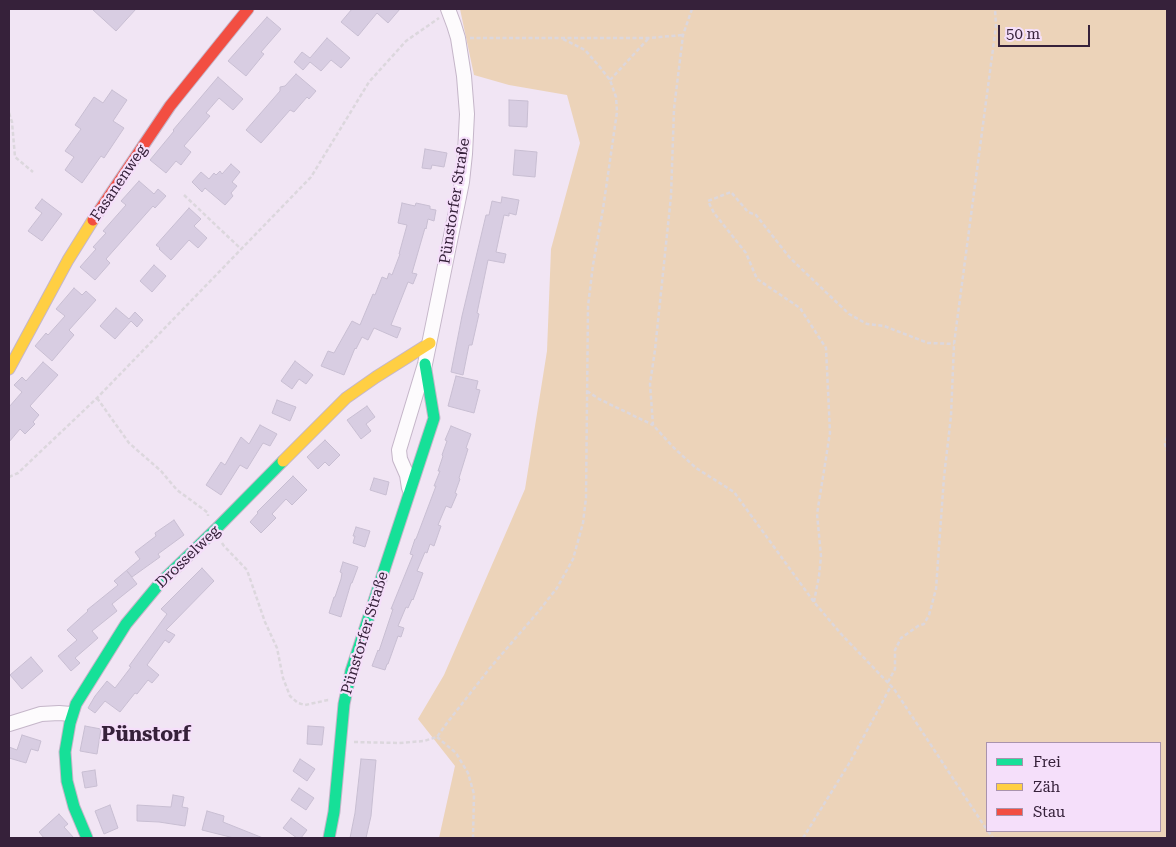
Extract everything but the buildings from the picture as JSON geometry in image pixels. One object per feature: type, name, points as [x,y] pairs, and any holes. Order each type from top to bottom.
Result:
[{"type":"street","name":"Fasanenweg","points":[[9,369],[68,260],[106,200],[170,106],[248,9]]},
{"type":"street","name":"Pünstorfer Straße","points":[[409,491],[407,475],[400,459],[399,450],[430,343],[462,182],[465,154],[466,91],[458,38],[448,10]]},
{"type":"street","name":"Drosselweg","points":[[87,838],[74,807],[67,780],[65,752],[72,714],[93,675],[131,617],[160,583],[346,398],[430,343]]},
{"type":"street","name":"Pünstorfer Straße","points":[[329,838],[334,812],[344,704],[351,671],[434,418],[425,364]]},
{"type":"street","points":[[9,724],[23,718],[41,714],[72,714]]},
{"type":"path","points":[[653,425],[650,384],[671,196],[674,109],[683,35],[692,9]]},
{"type":"path","points":[[887,683],[895,669],[895,650],[901,638],[924,624],[929,615],[936,589],[944,477],[951,416],[954,344],[996,26],[995,9]]},
{"type":"path","points":[[9,477],[18,473],[97,398],[311,177],[369,82],[406,41],[448,10]]},
{"type":"path","points":[[458,38],[649,38],[683,35]]},
{"type":"path","points":[[340,742],[399,743],[424,741],[437,737],[490,668],[557,588],[573,559],[583,523],[586,498],[588,306],[617,112],[616,97],[610,80],[584,50],[561,38]]},
{"type":"path","points":[[610,80],[649,38]]},
{"type":"path","points":[[9,113],[12,122],[15,157],[33,172]]},
{"type":"path","points":[[814,602],[821,556],[817,514],[830,433],[826,348],[800,308],[757,279],[746,252],[714,213],[708,201],[731,192],[748,212],[756,215],[790,258],[849,314],[867,324],[884,326],[928,344],[954,344]]},
{"type":"path","points":[[184,196],[241,249]]},
{"type":"path","points":[[587,391],[599,400],[653,425],[696,468],[734,492],[814,602],[894,690],[986,829]]},
{"type":"path","points":[[97,398],[129,443],[161,471],[176,490],[208,513],[224,546],[247,570],[265,622],[277,648],[283,678],[290,696],[298,703],[305,705],[328,700],[344,704]]},
{"type":"path","points":[[1167,437],[1165,444],[1167,451]]},
{"type":"path","points":[[803,838],[850,762],[891,686]]},
{"type":"path","points":[[437,737],[456,753],[468,773],[474,794],[473,838]]},
{"type":"shaded area","points":[[460,9],[1167,9],[1167,838],[439,838],[455,766],[418,719],[444,675],[525,489],[547,351],[551,249],[580,143],[567,95],[509,85],[474,75]]},
{"type":"traffic: fast","points":[[329,838],[334,812],[344,704],[351,671],[434,418],[425,364]]},
{"type":"traffic: fast","points":[[87,838],[74,807],[67,781],[65,752],[70,723],[76,704],[126,624],[160,583],[283,461]]},
{"type":"traffic: slow","points":[[9,369],[68,260],[93,220]]},
{"type":"traffic: slow","points":[[283,461],[346,398],[430,343]]},
{"type":"traffic: jam","points":[[93,220],[170,106],[248,9]]},
{"type":"district","name":"Pünstorf","points":[[146,735]]}]
